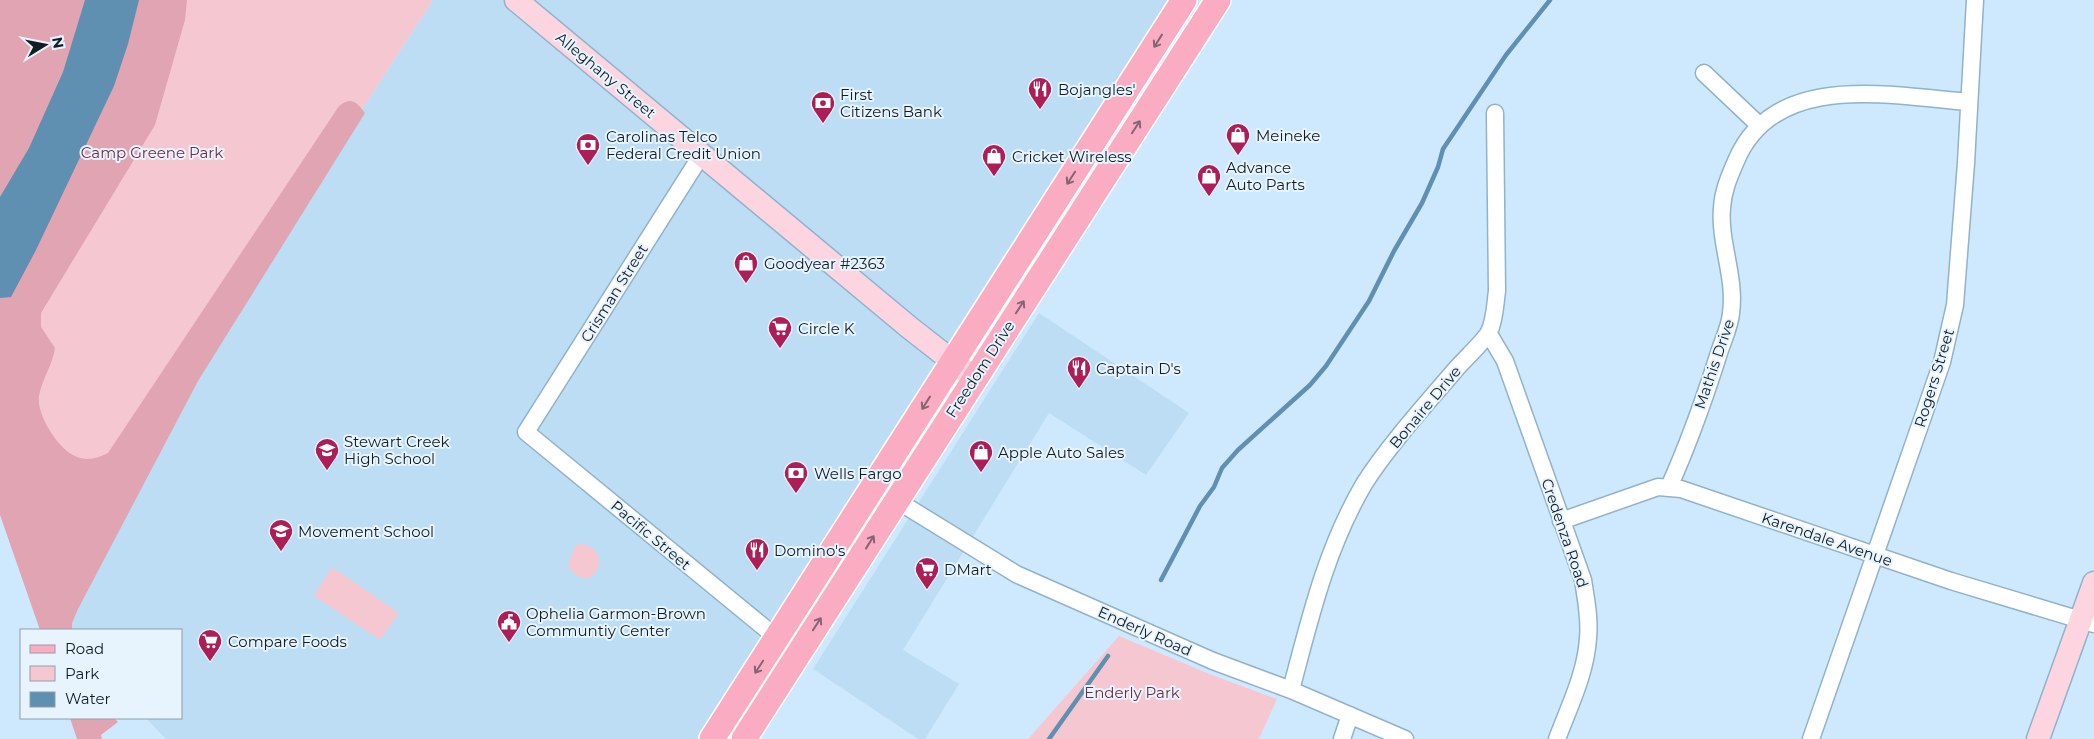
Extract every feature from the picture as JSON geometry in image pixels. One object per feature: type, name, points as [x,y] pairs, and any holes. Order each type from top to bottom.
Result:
[{"type":"main road","name":"Freedom Drive","points":[[712,739],[1184,0]]},
{"type":"main road","name":"Freedom Drive","points":[[744,739],[1218,0]]},
{"type":"main road","points":[[733,739],[784,658],[777,638]]},
{"type":"street","name":"Alleghany Street","points":[[516,0],[952,362],[974,378]]},
{"type":"street","name":"Rogers Street","points":[[1811,739],[1942,362],[1950,331],[1955,305],[1975,0]]},
{"type":"street","points":[[1704,73],[1760,126]]},
{"type":"street","name":"Mathis Drive","points":[[1669,487],[1709,382],[1731,315],[1732,287],[1722,218],[1723,196],[1740,152],[1760,126],[1775,114],[1804,101],[1840,94],[1969,102]]},
{"type":"street","name":"Bonaire Drive","points":[[1291,690],[1328,558],[1345,519],[1365,483],[1381,460],[1441,386],[1489,334],[1494,316],[1497,291],[1495,114]]},
{"type":"street","name":"Crisman Street","points":[[526,432],[702,154]]},
{"type":"street","name":"Credenza Road","points":[[1489,334],[1498,346],[1505,361],[1583,580],[1587,600],[1588,639],[1584,660],[1557,739]]},
{"type":"street","name":"Pacific Street","points":[[526,432],[777,638]]},
{"type":"street","name":"Karendale Avenue","points":[[1561,521],[1658,487],[1681,489],[1874,556],[2088,622]]},
{"type":"street","name":"Enderly Road","points":[[896,500],[1016,574],[1213,661],[1291,690],[1405,739]]},
{"type":"street","points":[[2038,739],[2088,622],[2094,583]]},
{"type":"street","points":[[1342,739],[1350,715]]},
{"type":"shaded area","points":[[0,0],[187,0],[185,20],[155,125],[41,313],[41,327],[55,348],[42,384],[39,403],[45,421],[55,439],[68,452],[84,459],[92,459],[108,453],[339,106],[347,101],[354,102],[365,113],[198,381],[78,609],[72,623],[72,629],[40,629],[0,515]]},
{"type":"shaded area","points":[[433,0],[510,0],[940,357],[862,478],[776,633],[708,739],[166,739],[147,719],[182,719],[182,629],[53,629],[42,603]]},
{"type":"shaded area","points":[[523,0],[1168,0],[943,351]]},
{"type":"shaded area","points":[[1039,313],[1189,413],[1146,475],[1049,413],[903,650],[959,684],[925,739],[918,739],[813,669]]},
{"type":"shaded area","points":[[70,719],[115,719],[118,722],[101,735],[102,739],[77,739]]},
{"type":"green space","name":"Camp Greene Park","points":[[0,0],[433,0],[42,603]]},
{"type":"green space","points":[[576,545],[589,546],[596,552],[599,558],[599,565],[592,576],[585,578],[578,576],[571,570],[568,564]]},
{"type":"green space","points":[[332,567],[399,613],[380,640],[314,596]]},
{"type":"green space","name":"Enderly Park","points":[[1119,636],[1212,675],[1277,699],[1259,739],[1028,739]]},
{"type":"water","points":[[85,0],[139,0],[128,44],[114,86],[35,252],[11,297],[0,298],[0,197],[29,148],[63,72]]},
{"type":"waterway","points":[[1161,580],[1200,506],[1214,487],[1222,468],[1238,450],[1310,385],[1326,366],[1369,301],[1394,251],[1422,203],[1438,167],[1443,149],[1506,55],[1550,0]]},
{"type":"waterway","points":[[1049,739],[1108,656]]},
{"type":"place","name":"Bojangles'","points":[[1040,110]]},
{"type":"place","name":"First Citizens Bank","points":[[823,124]]},
{"type":"place","name":"Meineke","points":[[1238,156]]},
{"type":"place","name":"Carolinas Telco Federal Credit Union","points":[[588,166]]},
{"type":"place","name":"Cricket Wireless","points":[[994,177]]},
{"type":"place","name":"Advance Auto Parts","points":[[1209,197]]},
{"type":"place","name":"Goodyear #2363","points":[[746,284]]},
{"type":"place","name":"Circle K","points":[[780,349]]},
{"type":"place","name":"Captain D's","points":[[1079,389]]},
{"type":"place","name":"Stewart Creek High School","points":[[327,471]]},
{"type":"place","name":"Apple Auto Sales","points":[[981,473]]},
{"type":"place","name":"Wells Fargo","points":[[796,494]]},
{"type":"place","name":"Movement School","points":[[281,552]]},
{"type":"place","name":"Domino's","points":[[757,571]]},
{"type":"place","name":"DMart","points":[[927,590]]},
{"type":"place","name":"Ophelia Garmon-Brown Communtiy Center","points":[[509,643]]},
{"type":"place","name":"Compare Foods","points":[[210,662]]}]
